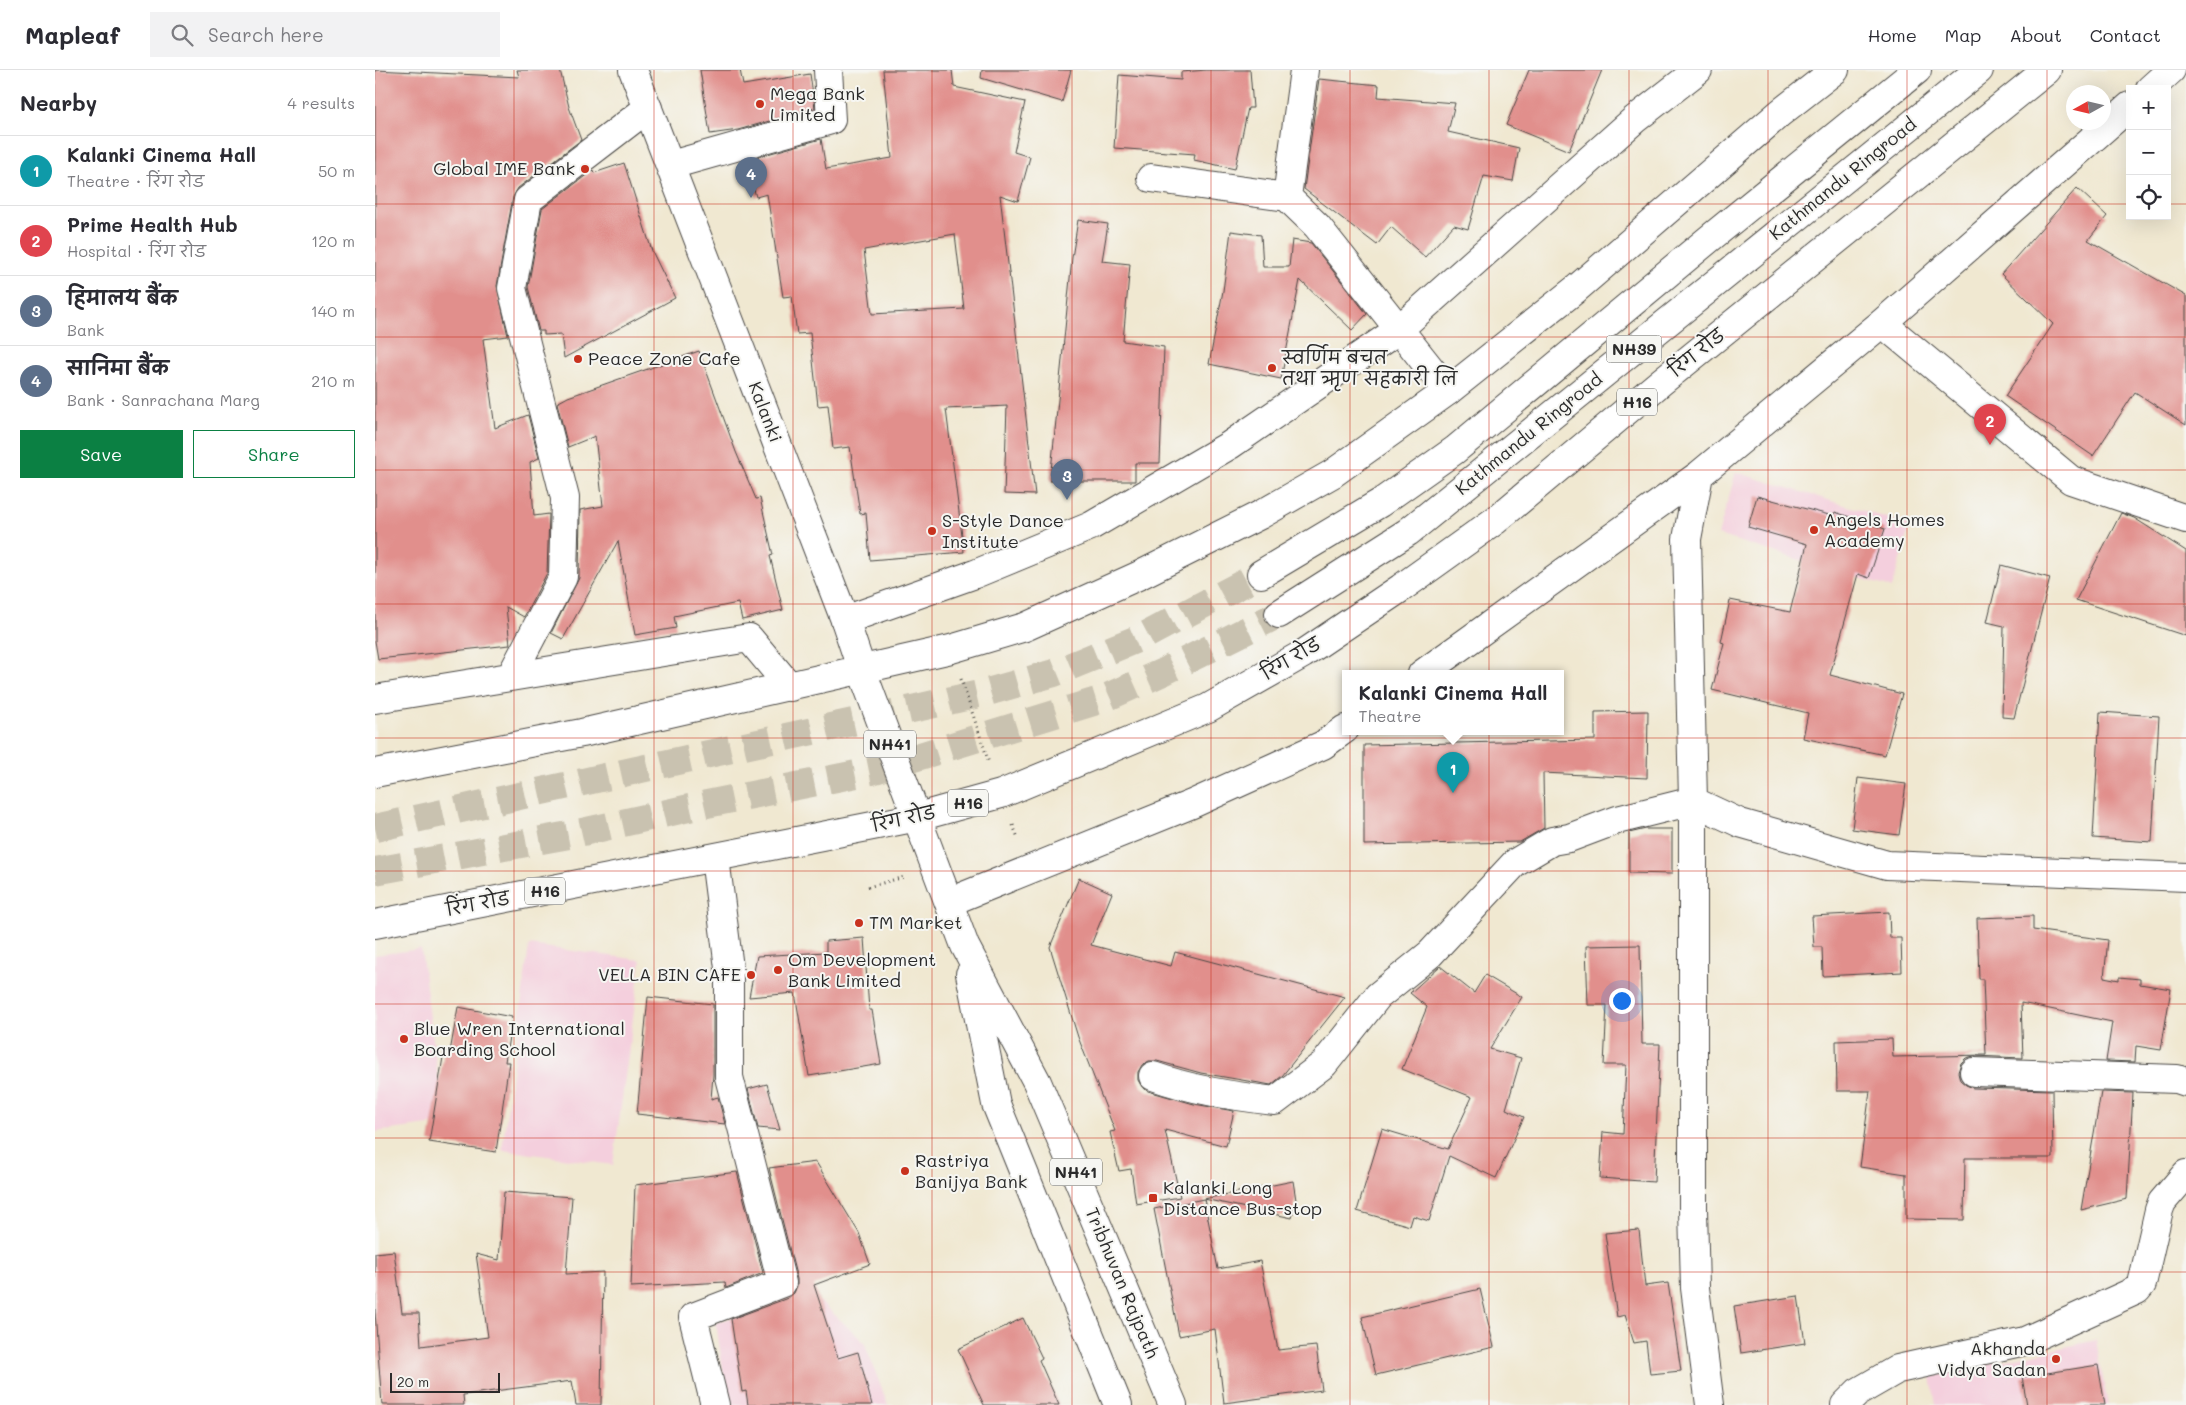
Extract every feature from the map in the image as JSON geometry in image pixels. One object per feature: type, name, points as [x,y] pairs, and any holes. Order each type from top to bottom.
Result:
[{"type":"main road","name":"Kalanki","points":[[633,70],[845,620],[862,670]]},
{"type":"main road","points":[[671,165],[831,120],[828,70]]},
{"type":"main road","points":[[1287,198],[1304,70]]},
{"type":"main road","points":[[845,620],[975,574],[1091,526],[1230,445],[1399,330],[1634,120],[1698,70]]},
{"type":"main road","points":[[375,773],[582,734],[951,649],[1025,627],[1140,575],[1260,515],[1332,474],[1449,391],[1575,289],[1780,113],[1835,70]]},
{"type":"main road","name":"Kathmandu Ringroad","points":[[1261,574],[1380,503],[1455,450],[1709,239],[1917,70]]},
{"type":"main road","name":"Kathmandu Ringroad","points":[[1279,614],[1408,532],[1979,70]]},
{"type":"main road","name":"रिंग रोड","points":[[375,924],[918,817],[1001,794],[1208,708],[1303,654],[1401,588],[1496,520],[1661,382],[2047,70]]},
{"type":"main road","points":[[2154,85],[2171,70]]},
{"type":"main road","points":[[511,676],[563,577],[565,498],[512,288],[528,200],[648,108]]},
{"type":"main road","points":[[1428,670],[1699,475],[1882,323],[2126,110]]},
{"type":"main road","points":[[1151,178],[1287,198],[1317,226],[1449,391]]},
{"type":"main road","points":[[1882,323],[2071,480],[2186,519]]},
{"type":"main road","points":[[1699,475],[1687,539],[1693,801],[1693,1209],[1695,1288],[1710,1405]]},
{"type":"main road","points":[[375,699],[749,638],[790,687]]},
{"type":"main road","name":"NH41","points":[[862,670],[918,817]]},
{"type":"main road","points":[[949,902],[1192,804],[1323,745],[1342,731]]},
{"type":"main road","points":[[1153,1076],[1175,1084],[1275,1102],[1324,1064],[1378,996],[1430,954],[1515,863],[1552,841],[1569,838],[1617,820],[1693,801],[1740,823],[1887,865],[2186,877]]},
{"type":"main road","name":"Tribhuvan Rajpath","points":[[918,817],[965,946],[1037,1082],[1173,1405]]},
{"type":"main road","points":[[715,858],[729,968],[729,1077],[782,1283],[693,1317],[715,1405]]},
{"type":"main road","name":"Tribhuvan Rajpath","points":[[965,946],[996,1104],[1118,1405]]},
{"type":"main road","points":[[1974,1072],[2177,1078],[2186,1082]]},
{"type":"main road","points":[[1845,1405],[1858,1392],[1898,1370],[2025,1341],[2137,1290],[2142,1284],[2159,1210],[2163,1202],[2186,1174]]},
{"type":"shaded area","name":"Angels Homes Academy","points":[[1736,472],[1910,525],[1892,588],[1718,535]]},
{"type":"shaded area","points":[[529,945],[641,960],[613,1165],[502,1150]]},
{"type":"shaded area","name":"Blue Wren International Boarding School","points":[[421,949],[444,1123],[375,1132],[375,955]]},
{"type":"shaded area","points":[[809,1291],[864,1342],[888,1405],[728,1405],[716,1323]]},
{"type":"shaded area","name":"Akhanda Vidya Sadan","points":[[2096,1340],[2108,1405],[1936,1405],[1931,1377]]},
{"type":"building","points":[[375,70],[519,77],[517,70],[560,70],[569,107],[581,140],[518,188],[513,197],[497,286],[508,336],[483,339],[495,428],[528,415],[539,458],[530,462],[534,516],[549,514],[547,573],[524,617],[506,607],[510,645],[378,659],[375,641]]},
{"type":"building","name":"Mega Bank Limited","points":[[700,70],[740,70],[743,85],[810,74],[815,108],[738,130],[710,134]]},
{"type":"building","points":[[883,70],[952,70],[954,87],[1025,102],[1014,152],[1030,157],[1018,201],[1000,195],[1035,495],[1004,494],[1007,406],[946,409],[964,552],[870,560],[866,513],[860,514],[850,447],[833,449],[828,405],[818,406],[810,333],[797,334],[792,296],[783,297],[767,194],[756,197],[746,160],[821,139],[826,169],[892,158]],"holes":[[[955,234],[964,309],[872,314],[864,250]]]},
{"type":"building","points":[[982,70],[1071,70],[1062,102],[981,78]]},
{"type":"building","points":[[1250,70],[1253,108],[1248,108],[1235,169],[1194,160],[1195,154],[1114,148],[1119,75],[1181,80],[1181,72]]},
{"type":"building","points":[[1529,70],[1602,70],[1569,151],[1506,125]]},
{"type":"building","points":[[1319,79],[1379,85],[1378,97],[1455,103],[1448,132],[1519,148],[1513,181],[1484,176],[1468,229],[1454,225],[1425,257],[1391,227],[1377,245],[1304,189]]},
{"type":"building","points":[[624,163],[652,251],[675,298],[564,358],[561,334],[544,335],[544,331],[539,331],[528,287],[542,209],[593,170],[594,173]]},
{"type":"building","points":[[2077,188],[2107,216],[2088,240],[2186,296],[2186,425],[2135,392],[2093,456],[2005,396],[2053,324],[2001,274]]},
{"type":"building","points":[[1078,220],[1108,224],[1102,261],[1130,264],[1123,341],[1164,347],[1160,463],[1135,463],[1135,481],[1050,481],[1072,258]]},
{"type":"building","points":[[1231,231],[1261,235],[1263,267],[1289,267],[1292,240],[1311,243],[1367,314],[1352,330],[1300,280],[1281,379],[1209,364],[1223,291]]},
{"type":"building","points":[[699,351],[736,452],[756,499],[760,498],[773,555],[770,556],[783,610],[742,620],[738,603],[674,616],[676,628],[635,635],[618,541],[563,639],[551,633],[579,578],[580,510],[603,506],[595,436],[568,447],[557,403],[568,397]]},
{"type":"building","points":[[1757,496],[1833,516],[1835,512],[1885,529],[1869,578],[1858,574],[1830,675],[1902,694],[1885,755],[1803,738],[1808,713],[1712,690],[1724,643],[1721,642],[1730,600],[1790,612],[1807,544],[1748,527]]},
{"type":"building","points":[[2121,513],[2134,518],[2186,551],[2186,636],[2076,600]]},
{"type":"building","points":[[2001,565],[2050,578],[2014,718],[2002,717],[2004,626],[1987,622]]},
{"type":"building","points":[[1648,711],[1647,778],[1543,773],[1544,828],[1520,842],[1364,845],[1364,745],[1595,740],[1595,712]]},
{"type":"building","points":[[2100,712],[2159,716],[2152,842],[2093,838]]},
{"type":"building","points":[[1858,778],[1906,784],[1899,835],[1852,829]]},
{"type":"building","points":[[1646,829],[1672,829],[1672,874],[1629,873],[1629,833]]},
{"type":"building","points":[[1079,878],[1112,893],[1091,945],[1171,966],[1175,952],[1345,997],[1282,1076],[1271,1085],[1201,1073],[1157,1061],[1149,1061],[1142,1065],[1138,1072],[1138,1080],[1142,1087],[1148,1091],[1194,1104],[1234,1111],[1226,1146],[1165,1130],[1180,1197],[1136,1204],[1131,1169],[1119,1171],[1110,1132],[1115,1131],[1078,1037],[1050,947]]},
{"type":"building","points":[[1889,912],[1890,938],[1901,938],[1902,972],[1823,976],[1822,947],[1814,947],[1812,916]]},
{"type":"building","points":[[2033,916],[2033,930],[2108,940],[2104,977],[2119,980],[2119,977],[2140,979],[2140,984],[2171,989],[2161,1050],[2136,1046],[2135,1062],[2106,1061],[2112,1022],[2021,1003],[2023,1058],[1974,1056],[1966,1058],[1961,1063],[1958,1072],[1960,1080],[1973,1088],[2052,1090],[2053,1158],[1965,1158],[1964,1220],[1906,1219],[1906,1174],[1860,1167],[1870,1091],[1837,1091],[1836,1041],[1892,1039],[1893,1057],[1986,1055],[1983,979],[1979,979],[1977,918]]},
{"type":"building","points":[[864,938],[869,1010],[872,1010],[881,1064],[809,1076],[795,993],[749,997],[757,956],[826,952],[826,941]]},
{"type":"building","points":[[1640,945],[1642,1044],[1660,1044],[1654,1182],[1600,1178],[1603,1132],[1623,1134],[1626,1065],[1604,1065],[1607,1005],[1588,1005],[1586,946]]},
{"type":"building","points":[[1440,966],[1474,993],[1485,975],[1522,997],[1490,1049],[1521,1058],[1506,1109],[1524,1117],[1496,1178],[1449,1156],[1429,1221],[1413,1216],[1410,1226],[1357,1211],[1382,1129],[1448,1149],[1472,1097],[1402,1069],[1427,1007],[1410,993]]},
{"type":"building","points":[[648,997],[713,1004],[711,1099],[718,1097],[725,1124],[637,1114]]},
{"type":"building","points":[[458,1007],[512,1017],[505,1062],[509,1062],[496,1152],[429,1142],[444,1051],[450,1052]]},
{"type":"building","points":[[767,1084],[780,1130],[758,1128],[748,1089]]},
{"type":"building","points":[[2101,1092],[2133,1093],[2127,1199],[2081,1210]]},
{"type":"building","points":[[816,1162],[859,1233],[870,1264],[814,1285],[838,1358],[858,1352],[872,1405],[748,1405],[746,1391],[742,1392],[731,1319],[788,1298],[794,1293],[797,1286],[797,1279],[769,1168]]},
{"type":"building","points":[[737,1172],[763,1273],[726,1288],[725,1282],[631,1287],[635,1185]]},
{"type":"building","points":[[1293,1181],[1296,1200],[1292,1218],[1204,1199],[1218,1269],[1260,1261],[1278,1350],[1316,1346],[1322,1390],[1224,1403],[1215,1329],[1179,1336],[1154,1209]]},
{"type":"building","points":[[504,1192],[572,1197],[566,1274],[603,1272],[601,1405],[576,1405],[572,1381],[463,1395],[464,1405],[382,1405],[375,1312],[375,1253],[394,1251],[402,1313],[419,1313],[421,1346],[488,1337],[476,1254],[499,1260]]},
{"type":"building","points":[[1639,1230],[1645,1286],[1668,1283],[1681,1371],[1650,1374],[1646,1341],[1634,1343],[1625,1315],[1617,1317],[1605,1233]]},
{"type":"building","points":[[1480,1289],[1494,1347],[1376,1375],[1362,1317]]},
{"type":"building","points":[[1798,1296],[1805,1343],[1741,1353],[1734,1306]]},
{"type":"building","points":[[1023,1318],[1042,1358],[1039,1360],[1059,1405],[984,1405],[958,1349]]},
{"type":"building","points":[[2098,1365],[2105,1405],[2027,1405],[2022,1377]]},
{"type":"tunnel","points":[[375,828],[984,693],[1054,673],[1142,637],[1261,574]]},
{"type":"tunnel","points":[[375,871],[569,835],[707,804],[872,771],[1103,699],[1163,672],[1279,614]]},
{"type":"place","name":"Mega Bank Limited","points":[[760,104]]},
{"type":"place","name":"Global IME Bank","points":[[585,169]]},
{"type":"place","name":"सानिमा बैंक","points":[[751,198]]},
{"type":"place","name":"Peace Zone Cafe","points":[[578,359]]},
{"type":"place","name":"स्वर्णिम बचत तथा ऋण सहकारी लि","points":[[1272,368]]},
{"type":"place","name":"Prime Health Hub","points":[[1990,445]]},
{"type":"place","name":"हिमालय बैंक","points":[[1067,500]]},
{"type":"place","name":"Angels Homes Academy","points":[[1814,530]]},
{"type":"place","name":"S-Style Dance Institute","points":[[932,531]]},
{"type":"place","name":"Kalanki Cinema Hall","points":[[1453,793]]},
{"type":"place","name":"TM Market","points":[[859,923]]},
{"type":"place","name":"Om Development Bank Limited","points":[[778,970]]},
{"type":"place","name":"VELLA BIN CAFE","points":[[751,975]]},
{"type":"place","name":"Blue Wren International Boarding School","points":[[404,1039]]},
{"type":"place","name":"Rastriya Banijya Bank","points":[[905,1171]]},
{"type":"place","name":"Kalanki Long Distance Bus-stop","points":[[1153,1198]]},
{"type":"place","name":"Akhanda Vidya Sadan","points":[[2056,1359]]}]
